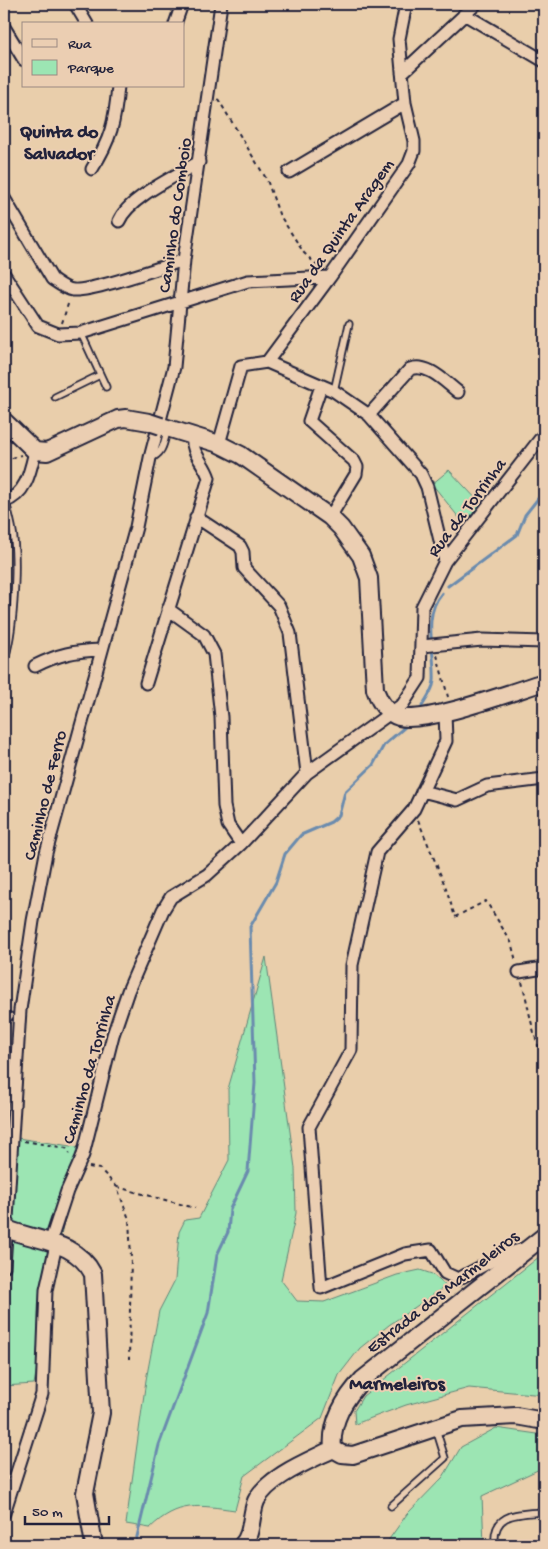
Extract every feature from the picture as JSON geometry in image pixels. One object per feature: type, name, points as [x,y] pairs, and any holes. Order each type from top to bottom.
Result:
[{"type":"street","points":[[75,4],[86,22]]},
{"type":"street","points":[[176,22],[182,4]]},
{"type":"street","name":"Caminho do Comboio","points":[[159,427],[174,367],[184,260],[221,4]]},
{"type":"street","name":"Rua da Quinta Aragem","points":[[267,362],[330,277],[409,164],[414,151],[414,141],[405,103],[399,39],[406,4]]},
{"type":"street","points":[[402,73],[476,4]]},
{"type":"street","points":[[464,14],[544,61]]},
{"type":"street","points":[[4,27],[22,57]]},
{"type":"street","points":[[92,169],[107,146],[115,117],[118,88]]},
{"type":"street","points":[[289,172],[405,103]]},
{"type":"street","points":[[119,221],[122,213],[133,202],[199,162]]},
{"type":"street","points":[[4,198],[52,278],[61,286],[72,290],[184,260]]},
{"type":"street","points":[[4,274],[38,326],[58,334],[81,333],[248,281],[330,277]]},
{"type":"street","points":[[219,444],[241,366],[267,362],[334,391],[369,416],[421,474],[427,488],[445,561]]},
{"type":"street","points":[[369,416],[410,369],[418,366],[427,369],[458,392]]},
{"type":"street","points":[[321,386],[309,421],[354,461],[357,467],[356,474],[330,518]]},
{"type":"street","points":[[4,421],[35,451],[55,450],[118,419],[126,418],[193,436],[219,444],[262,468],[330,518],[347,535],[361,556],[369,578],[374,689],[378,698],[391,714],[408,718],[448,711],[544,682]]},
{"type":"street","name":"Caminho de Ferro","points":[[4,1267],[20,1010],[34,912],[46,853],[136,527],[150,458],[159,427]]},
{"type":"street","name":"Rua da Torrinha","points":[[391,714],[403,704],[420,678],[430,646],[421,619],[422,608],[445,561],[544,434]]},
{"type":"street","points":[[146,683],[209,478],[194,452],[191,443],[193,436]]},
{"type":"street","points":[[5,502],[22,490],[30,475],[35,451]]},
{"type":"street","points":[[196,517],[240,546],[246,572],[267,591],[285,618],[290,633],[307,773]]},
{"type":"street","points":[[168,609],[204,635],[214,654],[221,717],[224,806],[228,825],[241,844]]},
{"type":"street","points":[[430,646],[482,640],[544,642]]},
{"type":"street","points":[[35,666],[53,657],[72,651],[101,650]]},
{"type":"street","points":[[448,711],[446,741],[414,809],[377,852],[352,965],[352,1050],[309,1127],[321,1288],[405,1254],[431,1250],[445,1273],[458,1279],[503,1255],[538,1242]]},
{"type":"street","name":"Caminho da Torrinha","points":[[4,1510],[42,1394],[46,1290],[53,1244],[67,1191],[78,1166],[112,1035],[128,991],[163,910],[171,897],[207,875],[241,844],[307,773],[391,714]]},
{"type":"street","points":[[422,791],[457,800],[487,786],[544,778]]},
{"type":"street","points":[[519,972],[544,968]]},
{"type":"street","points":[[5,1229],[75,1252],[89,1266],[95,1283],[101,1413],[85,1493],[94,1545]]},
{"type":"street","name":"Estrada dos Marmeleiros","points":[[333,1449],[333,1432],[343,1403],[363,1379],[538,1242]]},
{"type":"street","points":[[242,1545],[247,1539],[257,1500],[270,1486],[285,1472],[333,1449],[342,1454],[353,1455],[435,1426],[481,1417],[516,1416],[544,1421]]},
{"type":"lane","points":[[334,391],[348,324]]},
{"type":"lane","points":[[81,333],[106,387]]},
{"type":"lane","points":[[55,396],[100,375]]},
{"type":"lane","points":[[4,660],[11,620],[15,554],[14,539],[5,502]]},
{"type":"lane","points":[[4,1022],[10,1016]]},
{"type":"lane","points":[[391,1506],[445,1458],[435,1426]]},
{"type":"lane","points":[[495,1545],[494,1531],[498,1524],[517,1515],[544,1512]]},
{"type":"path","points":[[210,86],[267,180],[279,214],[304,253],[330,277]]},
{"type":"path","points":[[58,334],[72,290]]},
{"type":"path","points":[[430,646],[448,711]]},
{"type":"path","points":[[414,809],[446,888],[455,917],[486,901],[510,942],[536,1033],[537,1045],[544,1058]]},
{"type":"path","points":[[12,1139],[66,1148],[78,1166],[100,1169],[117,1187],[129,1219],[131,1257],[129,1359]]},
{"type":"path","points":[[117,1187],[195,1208]]},
{"type":"green space","points":[[449,470],[481,504],[464,524],[432,484]]},
{"type":"green space","points":[[266,957],[295,1168],[296,1213],[281,1280],[297,1301],[324,1302],[397,1275],[420,1270],[432,1274],[446,1286],[389,1325],[360,1348],[339,1375],[322,1418],[244,1476],[235,1510],[200,1506],[190,1507],[170,1513],[150,1528],[126,1524],[146,1380],[159,1311],[175,1280],[179,1232],[185,1220],[199,1218],[229,1160],[228,1089]]},
{"type":"green space","points":[[17,1138],[77,1147],[34,1384],[4,1386]]},
{"type":"green space","points":[[544,1253],[544,1395],[469,1388],[406,1405],[355,1424],[354,1411],[363,1396]]},
{"type":"green space","points":[[496,1428],[544,1435],[544,1467],[482,1496],[484,1545],[385,1545],[407,1514],[443,1477],[461,1447]]},
{"type":"waterway","points":[[448,586],[517,535],[525,515],[544,491]]},
{"type":"waterway","points":[[422,706],[431,691],[434,681],[431,624],[432,613],[442,593]]},
{"type":"waterway","points":[[135,1545],[159,1445],[208,1313],[217,1255],[228,1232],[230,1209],[248,1171],[255,1083],[250,927],[276,882],[285,854],[301,835],[331,822],[339,815],[345,792],[373,765],[384,745],[406,726]]},
{"type":"district","name":"Quinta do Salvador","points":[[59,141]]},
{"type":"district","name":"Marmeleiros","points":[[397,1382]]}]
